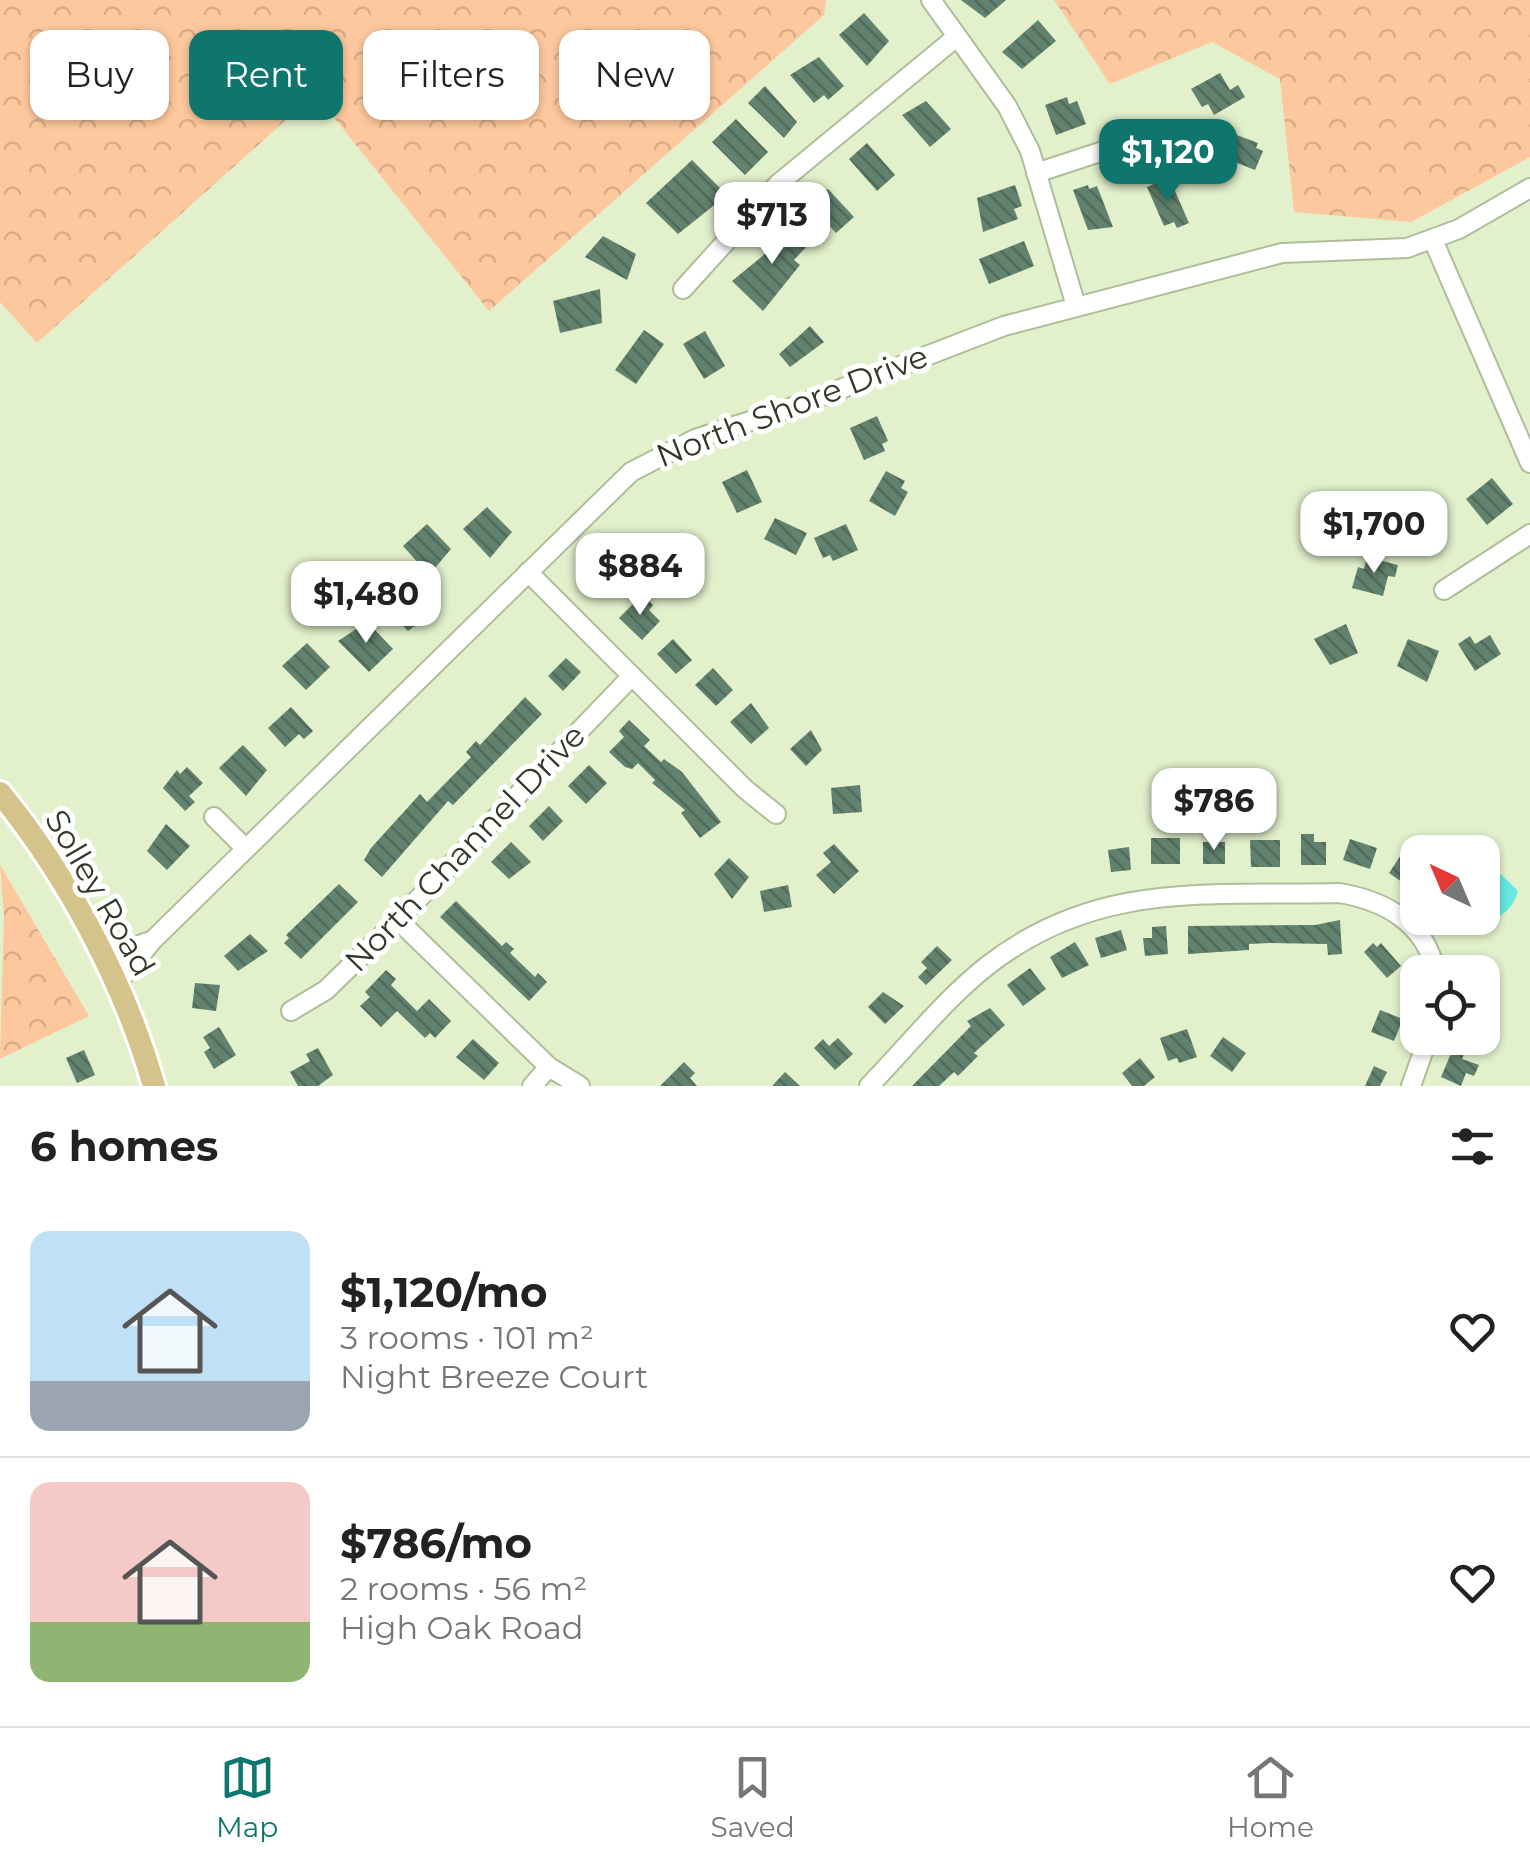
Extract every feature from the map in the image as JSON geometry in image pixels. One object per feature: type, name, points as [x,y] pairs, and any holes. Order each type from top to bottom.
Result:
[{"type":"main road","name":"Solley Road","points":[[0,793],[118,981],[154,1086]]},
{"type":"street","points":[[931,0],[954,38],[1007,106],[1036,172],[1076,306]]},
{"type":"street","points":[[683,289],[778,184],[954,38]]},
{"type":"street","points":[[1036,172],[1156,134]]},
{"type":"street","name":"North Shore Drive","points":[[118,981],[153,940],[245,848],[632,472],[653,459],[966,338],[1282,253],[1311,249],[1386,251],[1433,240],[1530,188]]},
{"type":"street","points":[[1433,240],[1530,463]]},
{"type":"street","points":[[1444,590],[1530,534]]},
{"type":"street","points":[[528,572],[745,790],[776,814]]},
{"type":"street","name":"North Channel Drive","points":[[291,1011],[326,990],[398,920],[632,676]]},
{"type":"street","points":[[214,817],[245,848]]},
{"type":"street","points":[[869,1086],[983,969],[1012,948],[1076,914],[1125,900],[1316,894],[1363,897],[1381,903],[1411,926],[1430,955]]},
{"type":"street","points":[[398,920],[550,1067],[580,1086]]},
{"type":"street","points":[[88,930],[126,950],[153,940]]},
{"type":"street","points":[[1412,1086],[1422,1055]]},
{"type":"street","points":[[532,1086],[550,1067]]},
{"type":"green space","points":[[0,0],[826,0],[824,15],[710,116],[710,30],[559,30],[559,120],[705,120],[489,311],[336,120],[343,120],[343,30],[189,30],[189,120],[286,120],[37,343],[0,302]]},
{"type":"green space","points":[[1054,0],[1530,0],[1530,157],[1411,222],[1294,212],[1280,79],[1212,42],[1110,84]]},
{"type":"green space","points":[[0,865],[89,1016],[0,1059],[4,916]]},
{"type":"water","points":[[1500,874],[1518,891],[1508,910],[1500,915]]},
{"type":"building","points":[[961,0],[1006,0],[985,18]]},
{"type":"building","points":[[864,13],[889,41],[867,66],[839,35]]},
{"type":"building","points":[[1038,20],[1056,41],[1022,69],[1002,52]]},
{"type":"building","points":[[819,57],[844,86],[828,100],[824,95],[814,103],[790,75]]},
{"type":"building","points":[[1220,73],[1230,90],[1238,85],[1245,97],[1214,115],[1208,104],[1202,107],[1191,89]]},
{"type":"building","points":[[765,86],[797,122],[784,138],[748,103]]},
{"type":"building","points":[[1067,97],[1069,104],[1077,101],[1086,124],[1056,135],[1045,105]]},
{"type":"building","points":[[926,101],[951,129],[930,147],[902,115]]},
{"type":"building","points":[[736,119],[768,152],[745,175],[712,142]]},
{"type":"building","points":[[1218,128],[1258,143],[1256,148],[1263,151],[1255,170],[1209,152]]},
{"type":"building","points":[[867,143],[895,175],[877,191],[849,159]]},
{"type":"building","points":[[692,160],[727,195],[678,234],[646,203]]},
{"type":"building","points":[[1161,181],[1163,185],[1171,182],[1189,223],[1177,228],[1174,222],[1164,226],[1147,187]]},
{"type":"building","points":[[1015,185],[1022,206],[1014,209],[1018,219],[983,232],[977,198]]},
{"type":"building","points":[[1088,185],[1089,189],[1097,186],[1113,227],[1088,230],[1073,190]]},
{"type":"building","points":[[828,189],[854,217],[836,233],[807,202]]},
{"type":"building","points":[[780,220],[807,246],[794,260],[800,265],[763,311],[732,281],[766,253],[763,250],[772,241],[766,235]]},
{"type":"building","points":[[603,236],[636,254],[627,280],[585,257]]},
{"type":"building","points":[[1024,241],[1034,266],[989,284],[979,259]]},
{"type":"building","points":[[600,289],[602,323],[560,333],[553,301]]},
{"type":"building","points":[[810,326],[824,342],[790,367],[779,354]]},
{"type":"building","points":[[644,330],[664,344],[636,384],[615,370]]},
{"type":"building","points":[[705,331],[725,366],[704,379],[683,344]]},
{"type":"building","points":[[877,416],[888,441],[882,444],[885,451],[864,460],[850,428]]},
{"type":"building","points":[[747,470],[762,502],[737,513],[722,482]]},
{"type":"building","points":[[886,471],[905,481],[901,488],[908,492],[895,516],[869,501]]},
{"type":"building","points":[[1492,478],[1513,504],[1487,525],[1466,499]]},
{"type":"building","points":[[1428,498],[1444,530],[1416,548],[1399,514]]},
{"type":"building","points":[[487,507],[512,532],[490,558],[463,529]]},
{"type":"building","points":[[775,518],[807,533],[796,555],[764,539]]},
{"type":"building","points":[[427,524],[451,549],[429,575],[403,546]]},
{"type":"building","points":[[846,524],[858,550],[833,561],[830,555],[823,558],[814,538]]},
{"type":"building","points":[[1367,557],[1398,565],[1395,577],[1388,576],[1383,596],[1352,588],[1358,567],[1364,569]]},
{"type":"building","points":[[603,561],[624,582],[609,597],[588,576]]},
{"type":"building","points":[[408,583],[435,611],[408,631],[384,606]]},
{"type":"building","points":[[643,594],[653,605],[649,610],[660,621],[642,640],[619,618]]},
{"type":"building","points":[[367,622],[393,649],[369,672],[338,641]]},
{"type":"building","points":[[1346,624],[1358,653],[1330,665],[1314,639]]},
{"type":"building","points":[[1490,635],[1501,654],[1475,671],[1458,644],[1470,636],[1475,644]]},
{"type":"building","points":[[673,639],[692,660],[676,674],[657,654]]},
{"type":"building","points":[[1408,639],[1439,651],[1427,682],[1397,666]]},
{"type":"building","points":[[307,643],[330,667],[306,690],[282,666]]},
{"type":"building","points":[[566,658],[581,672],[563,691],[548,676]]},
{"type":"building","points":[[713,668],[733,690],[716,706],[695,685]]},
{"type":"building","points":[[525,697],[542,714],[453,805],[448,801],[382,877],[364,860],[371,848],[420,794],[427,802],[471,757],[466,752],[476,741],[480,745]]},
{"type":"building","points":[[751,703],[769,728],[751,744],[730,722]]},
{"type":"building","points":[[291,707],[313,731],[304,739],[299,734],[285,747],[268,728]]},
{"type":"building","points":[[629,720],[650,740],[644,746],[661,762],[664,759],[682,772],[721,822],[700,838],[681,813],[685,810],[652,783],[655,780],[638,763],[632,769],[625,767],[609,752],[624,737],[619,731]]},
{"type":"building","points":[[811,730],[822,750],[806,766],[790,749]]},
{"type":"building","points":[[243,745],[267,770],[246,796],[219,768]]},
{"type":"building","points":[[589,765],[607,783],[586,804],[568,786]]},
{"type":"building","points":[[187,767],[203,783],[189,796],[195,802],[185,811],[163,788],[177,770],[180,774]]},
{"type":"building","points":[[860,785],[862,812],[833,814],[831,788]]},
{"type":"building","points":[[549,806],[563,821],[543,841],[529,826]]},
{"type":"building","points":[[166,824],[190,846],[167,870],[147,851]]},
{"type":"building","points":[[1301,834],[1314,834],[1314,842],[1326,842],[1326,865],[1301,865]]},
{"type":"building","points":[[1151,838],[1180,838],[1180,864],[1151,864]]},
{"type":"building","points":[[1350,839],[1377,848],[1370,869],[1343,860]]},
{"type":"building","points":[[1250,840],[1280,840],[1280,867],[1251,867]]},
{"type":"building","points":[[511,842],[531,862],[509,879],[491,862]]},
{"type":"building","points":[[1203,842],[1225,842],[1225,864],[1203,864]]},
{"type":"building","points":[[834,844],[859,871],[834,894],[816,875],[831,862],[823,853]]},
{"type":"building","points":[[1129,847],[1131,870],[1111,872],[1108,850]]},
{"type":"building","points":[[1400,856],[1400,881],[1389,873]]},
{"type":"building","points":[[729,858],[749,877],[732,899],[714,874]]},
{"type":"building","points":[[339,884],[358,902],[301,959],[284,943],[289,938],[286,935]]},
{"type":"building","points":[[788,885],[792,907],[764,912],[760,891]]},
{"type":"building","points":[[456,901],[502,946],[506,942],[514,949],[510,953],[535,977],[538,973],[547,982],[529,1001],[440,917]]},
{"type":"building","points":[[1340,920],[1342,954],[1328,955],[1327,944],[1270,943],[1249,944],[1249,950],[1188,954],[1188,926],[1315,925]]},
{"type":"building","points":[[1166,926],[1168,954],[1145,956],[1143,938],[1152,938],[1152,927]]},
{"type":"building","points":[[1121,930],[1127,950],[1101,958],[1095,938]]},
{"type":"building","points":[[250,934],[268,951],[238,971],[224,956]]},
{"type":"building","points":[[1075,942],[1089,965],[1062,978],[1050,957]]},
{"type":"building","points":[[1373,943],[1377,947],[1381,943],[1400,967],[1387,978],[1364,952]]},
{"type":"building","points":[[937,946],[952,960],[926,985],[918,977],[927,968],[921,962]]},
{"type":"building","points":[[1030,968],[1046,989],[1023,1006],[1007,985]]},
{"type":"building","points":[[386,970],[396,979],[391,985],[417,1011],[429,999],[451,1021],[435,1038],[430,1033],[425,1038],[397,1011],[381,1027],[360,1006],[370,997],[365,992]]},
{"type":"building","points":[[195,983],[220,985],[216,1011],[192,1008]]},
{"type":"building","points":[[883,992],[904,1006],[885,1024],[868,1007]]},
{"type":"building","points":[[990,1008],[1005,1025],[974,1053],[978,1056],[958,1076],[954,1072],[939,1086],[912,1086],[971,1026],[967,1021]]},
{"type":"building","points":[[1380,1010],[1400,1018],[1394,1041],[1371,1032]]},
{"type":"building","points":[[219,1027],[236,1055],[214,1069],[204,1052],[210,1048],[203,1037]]},
{"type":"building","points":[[1187,1029],[1197,1057],[1179,1063],[1177,1058],[1168,1061],[1160,1038]]},
{"type":"building","points":[[1223,1037],[1246,1053],[1232,1072],[1210,1056]]},
{"type":"building","points":[[838,1038],[853,1054],[835,1070],[814,1048],[823,1039],[829,1046]]},
{"type":"building","points":[[473,1039],[499,1063],[484,1080],[456,1057]]},
{"type":"building","points":[[318,1048],[333,1075],[318,1086],[298,1086],[290,1072],[310,1061],[306,1054]]},
{"type":"building","points":[[84,1050],[95,1075],[77,1083],[66,1058]]},
{"type":"building","points":[[1450,1055],[1464,1055],[1462,1059],[1479,1065],[1474,1076],[1466,1073],[1461,1086],[1441,1077]]},
{"type":"building","points":[[1140,1058],[1155,1077],[1144,1086],[1132,1086],[1122,1073]]},
{"type":"building","points":[[684,1062],[695,1073],[690,1078],[697,1086],[660,1086]]},
{"type":"building","points":[[1374,1066],[1387,1072],[1380,1086],[1365,1086]]},
{"type":"building","points":[[785,1072],[800,1086],[772,1086]]}]
